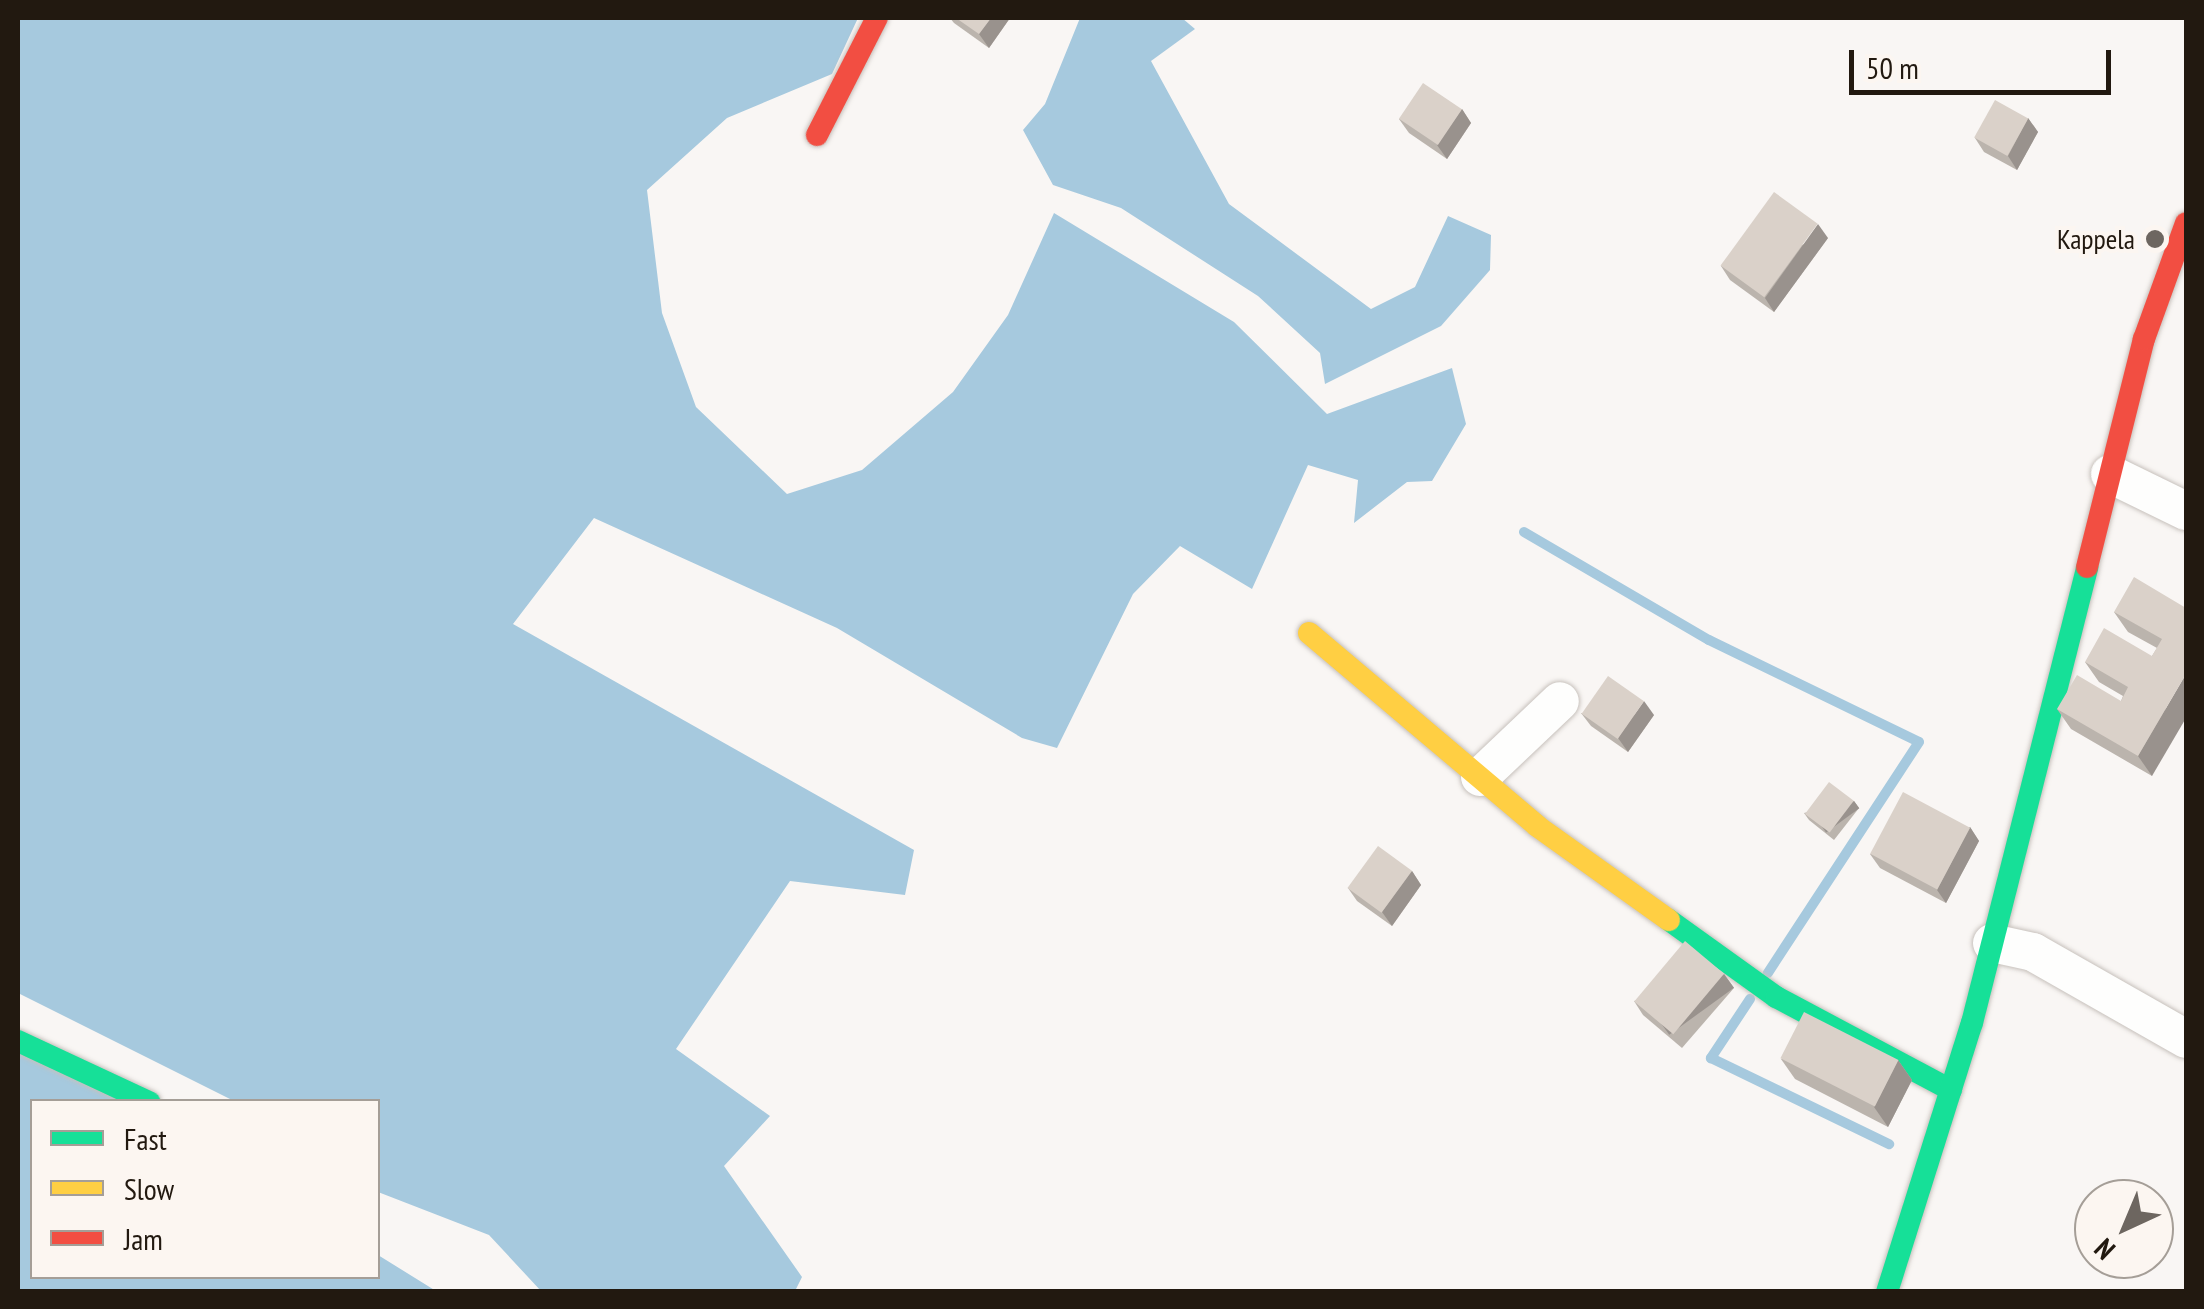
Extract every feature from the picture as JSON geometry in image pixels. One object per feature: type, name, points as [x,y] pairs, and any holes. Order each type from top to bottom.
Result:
[{"type":"street","points":[[816,135],[877,18]]},
{"type":"street","points":[[1887,1292],[1951,1090],[2110,474],[2186,223]]},
{"type":"street","points":[[2110,474],[2186,511]]},
{"type":"street","points":[[1308,633],[1480,778],[1785,1002],[1951,1090]]},
{"type":"street","points":[[1480,778],[1560,701]]},
{"type":"street","points":[[1992,942],[2032,952],[2186,1039]]},
{"type":"street","points":[[18,1040],[144,1099]]},
{"type":"water","points":[[18,18],[858,18],[832,74],[727,118],[647,190],[662,313],[696,407],[787,494],[862,470],[953,392],[1008,315],[1054,213],[1234,322],[1327,414],[1452,368],[1466,424],[1432,481],[1407,482],[1354,523],[1358,480],[1308,465],[1252,589],[1180,546],[1133,594],[1057,748],[1022,738],[837,628],[594,518],[513,624],[914,850],[905,895],[790,881],[676,1049],[770,1116],[724,1166],[802,1277],[795,1291],[541,1291],[489,1235],[380,1193],[380,1099],[230,1099],[18,993]]},
{"type":"water","points":[[1080,18],[1182,18],[1195,29],[1151,61],[1229,204],[1371,309],[1415,287],[1448,216],[1491,235],[1490,270],[1441,326],[1325,384],[1320,353],[1258,296],[1121,208],[1053,185],[1023,130],[1045,104]]},
{"type":"water","points":[[18,1050],[127,1099],[30,1099],[30,1279],[380,1279],[380,1256],[436,1291],[18,1291]]},
{"type":"building","points":[[956,18],[991,18],[979,34]]},
{"type":"building","points":[[1423,83],[1462,109],[1438,145],[1399,119]]},
{"type":"building","points":[[1995,100],[2028,118],[2007,156],[1974,138]]},
{"type":"building","points":[[1774,192],[1818,224],[1764,297],[1721,266]]},
{"type":"building","points":[[2134,577],[2186,608],[2186,674],[2138,756],[2057,709],[2077,675],[2121,701],[2128,687],[2085,662],[2104,628],[2152,656],[2162,639],[2114,612]]},
{"type":"building","points":[[1608,676],[1644,701],[1618,739],[1582,714]]},
{"type":"building","points":[[1829,782],[1854,801],[1830,833],[1805,814]]},
{"type":"building","points":[[1903,792],[1970,828],[1937,889],[1870,854]]},
{"type":"building","points":[[1378,846],[1412,871],[1381,913],[1347,888]]},
{"type":"building","points":[[1685,941],[1724,974],[1673,1034],[1634,1002]]},
{"type":"building","points":[[1804,1012],[1898,1060],[1875,1106],[1780,1058]]},
{"type":"waterway","points":[[1524,532],[1709,640],[1919,742],[1768,973]]},
{"type":"waterway","points":[[1750,999],[1711,1058],[1889,1144]]},
{"type":"traffic: fast","points":[[1887,1292],[1972,1023],[2087,567]]},
{"type":"traffic: fast","points":[[1669,920],[1776,997],[1951,1090]]},
{"type":"traffic: fast","points":[[18,1041],[143,1099]]},
{"type":"traffic: slow","points":[[1309,633],[1537,826],[1669,920]]},
{"type":"traffic: jam","points":[[817,135],[877,18]]},
{"type":"traffic: jam","points":[[2087,567],[2144,339],[2186,223]]},
{"type":"place","name":"Kappela","points":[[2155,239]]}]
